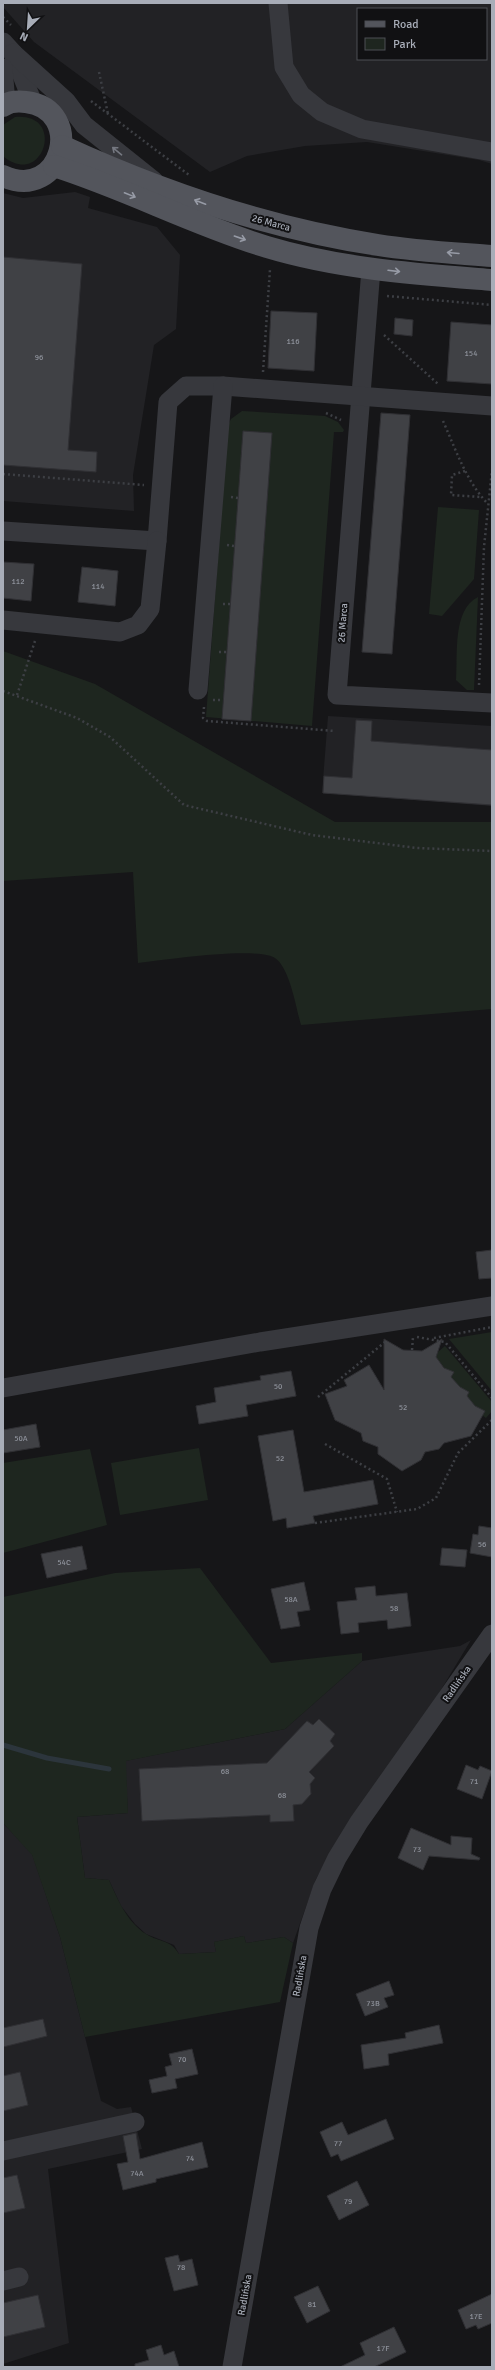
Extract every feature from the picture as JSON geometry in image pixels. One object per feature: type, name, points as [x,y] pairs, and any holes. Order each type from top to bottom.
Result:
[{"type":"main road","points":[[3,176],[13,180],[33,179],[42,176],[54,166],[62,146],[61,131],[55,118],[46,109],[33,103],[19,101],[5,105]]},
{"type":"main road","name":"26 Marca","points":[[62,146],[102,165],[244,216],[332,238],[379,246],[492,256]]},
{"type":"main road","points":[[54,166],[81,174],[210,227],[268,247],[371,268],[492,280]]},
{"type":"street","points":[[278,3],[284,67],[301,95],[322,112],[362,129],[492,152]]},
{"type":"street","points":[[9,48],[33,103]]},
{"type":"street","points":[[5,105],[9,48]]},
{"type":"street","points":[[9,48],[66,101],[84,125],[158,185]]},
{"type":"street","name":"26 Marca","points":[[371,268],[337,695],[492,703]]},
{"type":"street","points":[[3,620],[120,632],[138,625],[150,608],[168,402],[186,386],[223,386],[492,406]]},
{"type":"street","points":[[201,698],[223,386]]},
{"type":"street","points":[[3,531],[156,541]]},
{"type":"street","points":[[3,1388],[253,1344],[492,1306]]},
{"type":"street","name":"Radlińska","points":[[232,2367],[308,1933],[322,1889],[336,1858],[359,1822],[492,1634]]},
{"type":"street","points":[[3,2151],[135,2122]]},
{"type":"path","points":[[3,16],[9,48]]},
{"type":"path","points":[[99,72],[108,114]]},
{"type":"path","points":[[86,98],[195,180]]},
{"type":"path","points":[[263,373],[270,269]]},
{"type":"path","points":[[380,331],[438,384],[465,472],[481,497],[488,504]]},
{"type":"path","points":[[318,412],[333,415],[341,420],[346,427],[358,429]]},
{"type":"path","points":[[473,702],[479,687],[484,547],[492,470]]},
{"type":"path","points":[[465,472],[452,474],[451,495],[481,497]]},
{"type":"path","points":[[3,474],[161,486]]},
{"type":"path","points":[[17,694],[28,660]]},
{"type":"path","points":[[3,690],[17,694],[77,718],[110,736],[184,806],[312,835],[417,848],[492,851]]},
{"type":"path","points":[[201,698],[204,718],[207,721],[335,731]]},
{"type":"path","points":[[432,1339],[492,1327]]},
{"type":"path","points":[[407,1337],[432,1339],[445,1342],[492,1398]]},
{"type":"path","points":[[412,1350],[413,1337]]},
{"type":"path","points":[[318,1397],[388,1340]]},
{"type":"path","points":[[315,1523],[417,1509],[436,1498],[458,1453],[492,1420]]},
{"type":"path","points":[[325,1444],[388,1479],[397,1512]]},
{"type":"shaded area","points":[[5,3],[492,3],[492,164],[479,160],[367,142],[305,146],[247,156],[210,172],[34,42],[3,7]]},
{"type":"shaded area","points":[[75,192],[90,197],[88,208],[157,227],[180,255],[176,329],[154,345],[133,475],[134,511],[3,501],[3,193],[23,198]]},
{"type":"shaded area","points":[[328,716],[492,726],[492,806],[322,793]]},
{"type":"shaded area","points":[[471,1640],[436,1698],[356,1811],[316,1879],[293,1943],[284,1937],[246,1943],[244,1936],[214,1942],[216,1952],[179,1954],[174,1945],[146,1934],[135,1924],[121,1906],[109,1880],[85,1878],[77,1817],[128,1813],[125,1761],[285,1729],[362,1661],[460,1646]]},
{"type":"shaded area","points":[[3,1823],[32,1854],[60,1937],[101,2101],[117,2109],[131,2107],[142,2149],[48,2169],[69,2343],[3,2364]]},
{"type":"green space","points":[[15,117],[31,119],[41,126],[45,136],[44,147],[38,157],[29,164],[17,164],[3,156],[3,125]]},
{"type":"green space","points":[[242,411],[325,416],[338,422],[344,430],[343,432],[334,432],[312,726],[251,721],[272,433],[243,431],[222,718],[241,720],[206,717],[228,425],[231,419]]},
{"type":"green space","points":[[438,507],[479,510],[474,579],[442,616],[429,614]]},
{"type":"green space","points":[[478,597],[474,690],[467,690],[456,680],[458,634],[460,622],[464,612],[470,603]]},
{"type":"green space","points":[[3,651],[95,684],[335,822],[492,822],[492,1009],[301,1025],[295,999],[285,970],[275,958],[249,953],[209,955],[138,963],[133,872],[3,881]]},
{"type":"green space","points":[[492,1332],[492,1391],[449,1339]]},
{"type":"green space","points":[[445,1346],[492,1402],[492,1411],[486,1418],[482,1415],[485,1411],[482,1410],[480,1413],[467,1396],[469,1392],[466,1390],[465,1394],[451,1377],[453,1372],[449,1374],[436,1357],[438,1352]]},
{"type":"green space","points":[[199,1448],[208,1500],[120,1515],[111,1463]]},
{"type":"green space","points":[[90,1449],[107,1525],[3,1553],[3,1463]]},
{"type":"green space","points":[[200,1568],[271,1663],[362,1653],[362,1661],[285,1729],[126,1761],[128,1813],[77,1817],[85,1878],[109,1880],[124,1910],[133,1923],[151,1937],[168,1943],[176,1949],[179,1954],[216,1952],[214,1942],[244,1936],[246,1943],[284,1937],[293,1943],[280,2002],[85,2037],[60,1937],[32,1855],[3,1823],[3,1597],[115,1573]]},
{"type":"building","points":[[3,257],[82,264],[68,450],[97,452],[96,472],[3,465]]},
{"type":"building","points":[[271,311],[317,313],[314,371],[268,368]]},
{"type":"building","points":[[395,318],[413,320],[412,336],[394,334]]},
{"type":"building","points":[[451,322],[492,325],[492,384],[447,381]]},
{"type":"building","points":[[381,413],[410,415],[392,654],[362,652]]},
{"type":"building","points":[[243,431],[272,433],[251,721],[222,719]]},
{"type":"building","points":[[3,562],[34,564],[31,601],[3,598]]},
{"type":"building","points":[[82,567],[118,571],[115,606],[78,602]]},
{"type":"building","points":[[356,720],[372,721],[371,741],[492,750],[492,805],[323,793],[324,776],[352,778]]},
{"type":"building","points":[[492,1250],[492,1278],[479,1279],[476,1252]]},
{"type":"building","points":[[384,1339],[403,1350],[422,1351],[442,1339],[436,1357],[444,1368],[454,1372],[451,1377],[460,1387],[469,1392],[467,1396],[475,1406],[485,1411],[471,1436],[444,1443],[439,1449],[425,1452],[421,1460],[402,1471],[378,1454],[378,1447],[363,1441],[361,1433],[335,1420],[325,1394],[347,1386],[344,1380],[369,1365],[384,1390]]},
{"type":"building","points":[[291,1371],[296,1396],[246,1405],[248,1416],[199,1424],[196,1406],[216,1402],[214,1388],[261,1380],[260,1376]]},
{"type":"building","points":[[36,1424],[40,1447],[3,1453],[3,1430]]},
{"type":"building","points":[[293,1430],[304,1492],[373,1480],[378,1504],[313,1516],[315,1523],[287,1528],[286,1518],[273,1521],[258,1436]]},
{"type":"building","points":[[479,1526],[492,1528],[492,1557],[470,1553],[473,1534],[478,1535]]},
{"type":"building","points":[[82,1546],[87,1569],[47,1578],[41,1554]]},
{"type":"building","points":[[442,1548],[467,1550],[465,1567],[440,1565]]},
{"type":"building","points":[[304,1582],[310,1610],[297,1612],[300,1626],[281,1629],[271,1589]]},
{"type":"building","points":[[375,1586],[376,1596],[407,1593],[411,1626],[388,1629],[387,1620],[358,1623],[359,1632],[341,1634],[337,1602],[357,1600],[355,1588]]},
{"type":"building","points":[[319,1719],[335,1734],[330,1741],[334,1746],[309,1772],[315,1778],[310,1784],[311,1794],[302,1804],[293,1805],[294,1821],[270,1822],[270,1815],[142,1821],[139,1769],[267,1763],[307,1721],[313,1725]]},
{"type":"building","points":[[466,1765],[478,1770],[480,1766],[492,1771],[482,1799],[457,1789]]},
{"type":"building","points":[[411,1828],[451,1845],[451,1836],[472,1838],[471,1854],[480,1858],[479,1860],[429,1856],[423,1870],[398,1858]]},
{"type":"building","points":[[389,1981],[394,1995],[384,1998],[388,2007],[365,2016],[356,1994]]},
{"type":"building","points":[[43,2019],[47,2036],[3,2047],[3,2028]]},
{"type":"building","points":[[439,2025],[443,2043],[388,2054],[389,2065],[364,2069],[361,2045],[406,2038],[405,2033]]},
{"type":"building","points":[[192,2049],[198,2074],[175,2079],[177,2088],[152,2093],[149,2080],[167,2076],[165,2067],[172,2065],[169,2054]]},
{"type":"building","points":[[20,2072],[28,2105],[3,2111],[3,2076]]},
{"type":"building","points":[[386,2119],[394,2139],[341,2161],[338,2154],[331,2157],[320,2132],[342,2122],[348,2135]]},
{"type":"building","points":[[136,2133],[140,2159],[202,2142],[208,2167],[156,2179],[156,2182],[123,2190],[117,2164],[128,2162],[123,2136]]},
{"type":"building","points":[[17,2175],[25,2208],[3,2213],[3,2178]]},
{"type":"building","points":[[357,2181],[369,2205],[339,2220],[327,2196]]},
{"type":"building","points":[[178,2255],[180,2262],[192,2259],[198,2285],[174,2291],[165,2258]]},
{"type":"building","points":[[318,2286],[330,2311],[307,2323],[294,2297]]},
{"type":"building","points":[[492,2294],[492,2323],[478,2329],[476,2325],[466,2329],[458,2310]]},
{"type":"building","points":[[38,2295],[45,2327],[3,2337],[3,2303]]},
{"type":"building","points":[[394,2327],[406,2352],[374,2367],[340,2367],[365,2355],[360,2343]]},
{"type":"building","points":[[161,2345],[164,2355],[174,2351],[179,2367],[135,2367],[135,2364],[149,2360],[146,2350]]},
{"type":"waterway","points":[[3,1745],[47,1758],[109,1769]]}]
